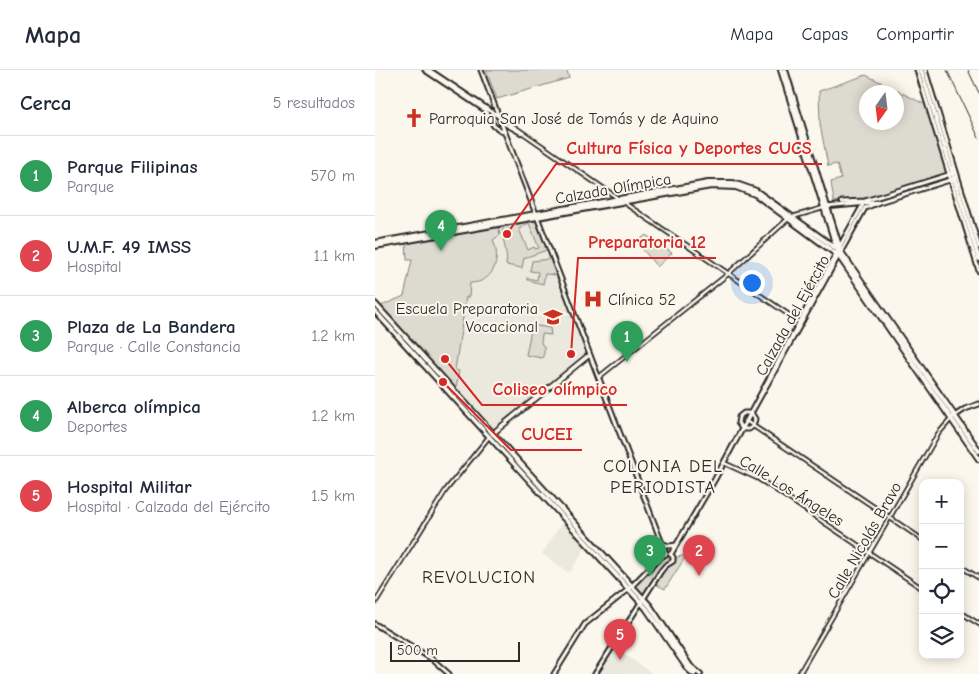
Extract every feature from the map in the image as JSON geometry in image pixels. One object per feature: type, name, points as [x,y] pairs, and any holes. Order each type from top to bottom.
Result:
[{"type":"main road","points":[[425,70],[499,116]]},
{"type":"main road","points":[[429,70],[485,110],[496,128],[504,132]]},
{"type":"main road","points":[[481,70],[663,544],[669,554],[659,558],[631,588],[585,624],[554,674]]},
{"type":"main road","points":[[781,70],[839,254],[979,451]]},
{"type":"main road","points":[[785,70],[824,206]]},
{"type":"main road","points":[[917,70],[979,247]]},
{"type":"main road","points":[[923,70],[979,259]]},
{"type":"main road","points":[[788,96],[789,85]]},
{"type":"main road","points":[[487,109],[493,102]]},
{"type":"main road","points":[[490,118],[501,122]]},
{"type":"main road","points":[[824,206],[879,202],[954,176]]},
{"type":"main road","points":[[824,206],[864,203],[954,176]]},
{"type":"main road","points":[[954,176],[979,271]]},
{"type":"main road","name":"Calzada Olímpica","points":[[375,245],[621,201],[708,183],[724,182],[741,185],[756,191],[839,254]]},
{"type":"main road","name":"Calzada del Ejército","points":[[800,322],[865,208],[879,202]]},
{"type":"main road","name":"Calzada del Ejército","points":[[595,674],[663,567],[673,561],[673,557],[669,554],[677,544],[839,254],[864,203]]},
{"type":"main road","points":[[847,205],[856,208],[854,220]]},
{"type":"main road","points":[[839,254],[847,261],[953,417],[979,459]]},
{"type":"main road","points":[[375,304],[463,405]]},
{"type":"main road","points":[[375,311],[631,588],[688,669],[695,674]]},
{"type":"main road","points":[[953,417],[965,409],[979,404]]},
{"type":"main road","points":[[744,413],[750,413],[755,419],[753,426],[749,429],[742,428],[739,423],[739,417],[744,413]]},
{"type":"main road","points":[[663,544],[670,546],[677,544]]},
{"type":"main road","points":[[641,600],[653,611],[690,666],[700,674]]},
{"type":"main road","points":[[375,624],[427,656],[449,674]]},
{"type":"main road","points":[[427,656],[430,652]]},
{"type":"street","points":[[499,116],[800,322]]},
{"type":"street","points":[[501,122],[527,136]]},
{"type":"street","points":[[599,378],[728,274],[790,218],[824,206]]},
{"type":"street","points":[[375,603],[446,490],[491,435],[590,354]]},
{"type":"street","name":"Calle Nicolás Bravo","points":[[799,674],[938,434],[953,417]]},
{"type":"street","points":[[746,421],[919,537]]},
{"type":"street","name":"Calle Los Ángeles","points":[[723,462],[773,488],[919,586]]},
{"type":"street","points":[[964,569],[979,578]]},
{"type":"street","points":[[963,614],[979,624]]},
{"type":"shaded area","points":[[486,70],[567,70],[569,78],[497,99]]},
{"type":"shaded area","points":[[866,75],[886,85],[859,85],[859,130],[904,130],[904,94],[926,105],[947,173],[863,199],[834,202],[831,182],[841,179],[837,164],[828,166],[820,124],[819,91]]},
{"type":"shaded area","points":[[535,220],[588,353],[494,430],[437,368],[455,370],[466,297],[469,297],[470,283],[476,283],[495,245],[493,240],[498,237],[498,226]]},
{"type":"shaded area","points":[[535,220],[547,250],[524,258],[522,268],[506,265],[504,225]],"holes":[[[529,223],[539,248],[535,249],[534,247],[528,250],[519,229]]]},
{"type":"shaded area","points":[[498,226],[500,235],[493,240],[496,248],[496,262],[493,269],[485,279],[470,283],[469,297],[466,297],[455,370],[459,371],[456,389],[381,306],[404,296],[412,260],[407,260],[406,243]]},
{"type":"shaded area","points":[[646,235],[672,253],[657,267],[637,242]]},
{"type":"shaded area","points":[[550,259],[556,275],[545,274],[543,284],[527,280],[527,278],[537,280],[538,272],[530,271],[532,261]]},
{"type":"shaded area","points":[[532,325],[550,328],[551,335],[542,334],[541,343],[544,347],[544,354],[542,358],[526,355]]},
{"type":"shaded area","points":[[563,521],[586,547],[571,571],[568,572],[542,554]]},
{"type":"shaded area","points":[[666,555],[670,555],[671,560],[663,565],[643,596],[634,586],[658,560]]},
{"type":"shaded area","points":[[686,556],[665,589],[655,584],[665,568],[674,564],[677,557]]},
{"type":"shaded area","points":[[615,648],[650,672],[649,674],[598,674]]},
{"type":"railway","points":[[947,70],[979,138]]},
{"type":"railway","points":[[968,70],[979,93]]},
{"type":"railway","points":[[375,307],[542,492]]},
{"type":"place","name":"Parroquia San José de Tomás y de Aquino","points":[[414,118]]},
{"type":"place","name":"Cultura Física y Deportes CUCS","points":[[507,234]]},
{"type":"place","name":"Alberca olímpica","points":[[441,251]]},
{"type":"place","name":"Clínica 52","points":[[593,299]]},
{"type":"place","name":"Escuela Preparatoria Vocacional","points":[[553,317]]},
{"type":"place","name":"Preparatoria 12","points":[[571,354]]},
{"type":"place","name":"Coliseo olímpico","points":[[445,359]]},
{"type":"place","name":"Parque Filipinas","points":[[627,362]]},
{"type":"place","name":"CUCEI","points":[[443,382]]},
{"type":"place","name":"Plaza de La Bandera","points":[[650,576]]},
{"type":"place","name":"U.M.F. 49 IMSS","points":[[699,576]]},
{"type":"place","name":"Hospital Militar","points":[[620,660]]},
{"type":"district","name":"COLONIA DEL PERIODISTA","points":[[663,476]]},
{"type":"district","name":"REVOLUCION","points":[[479,577]]}]
